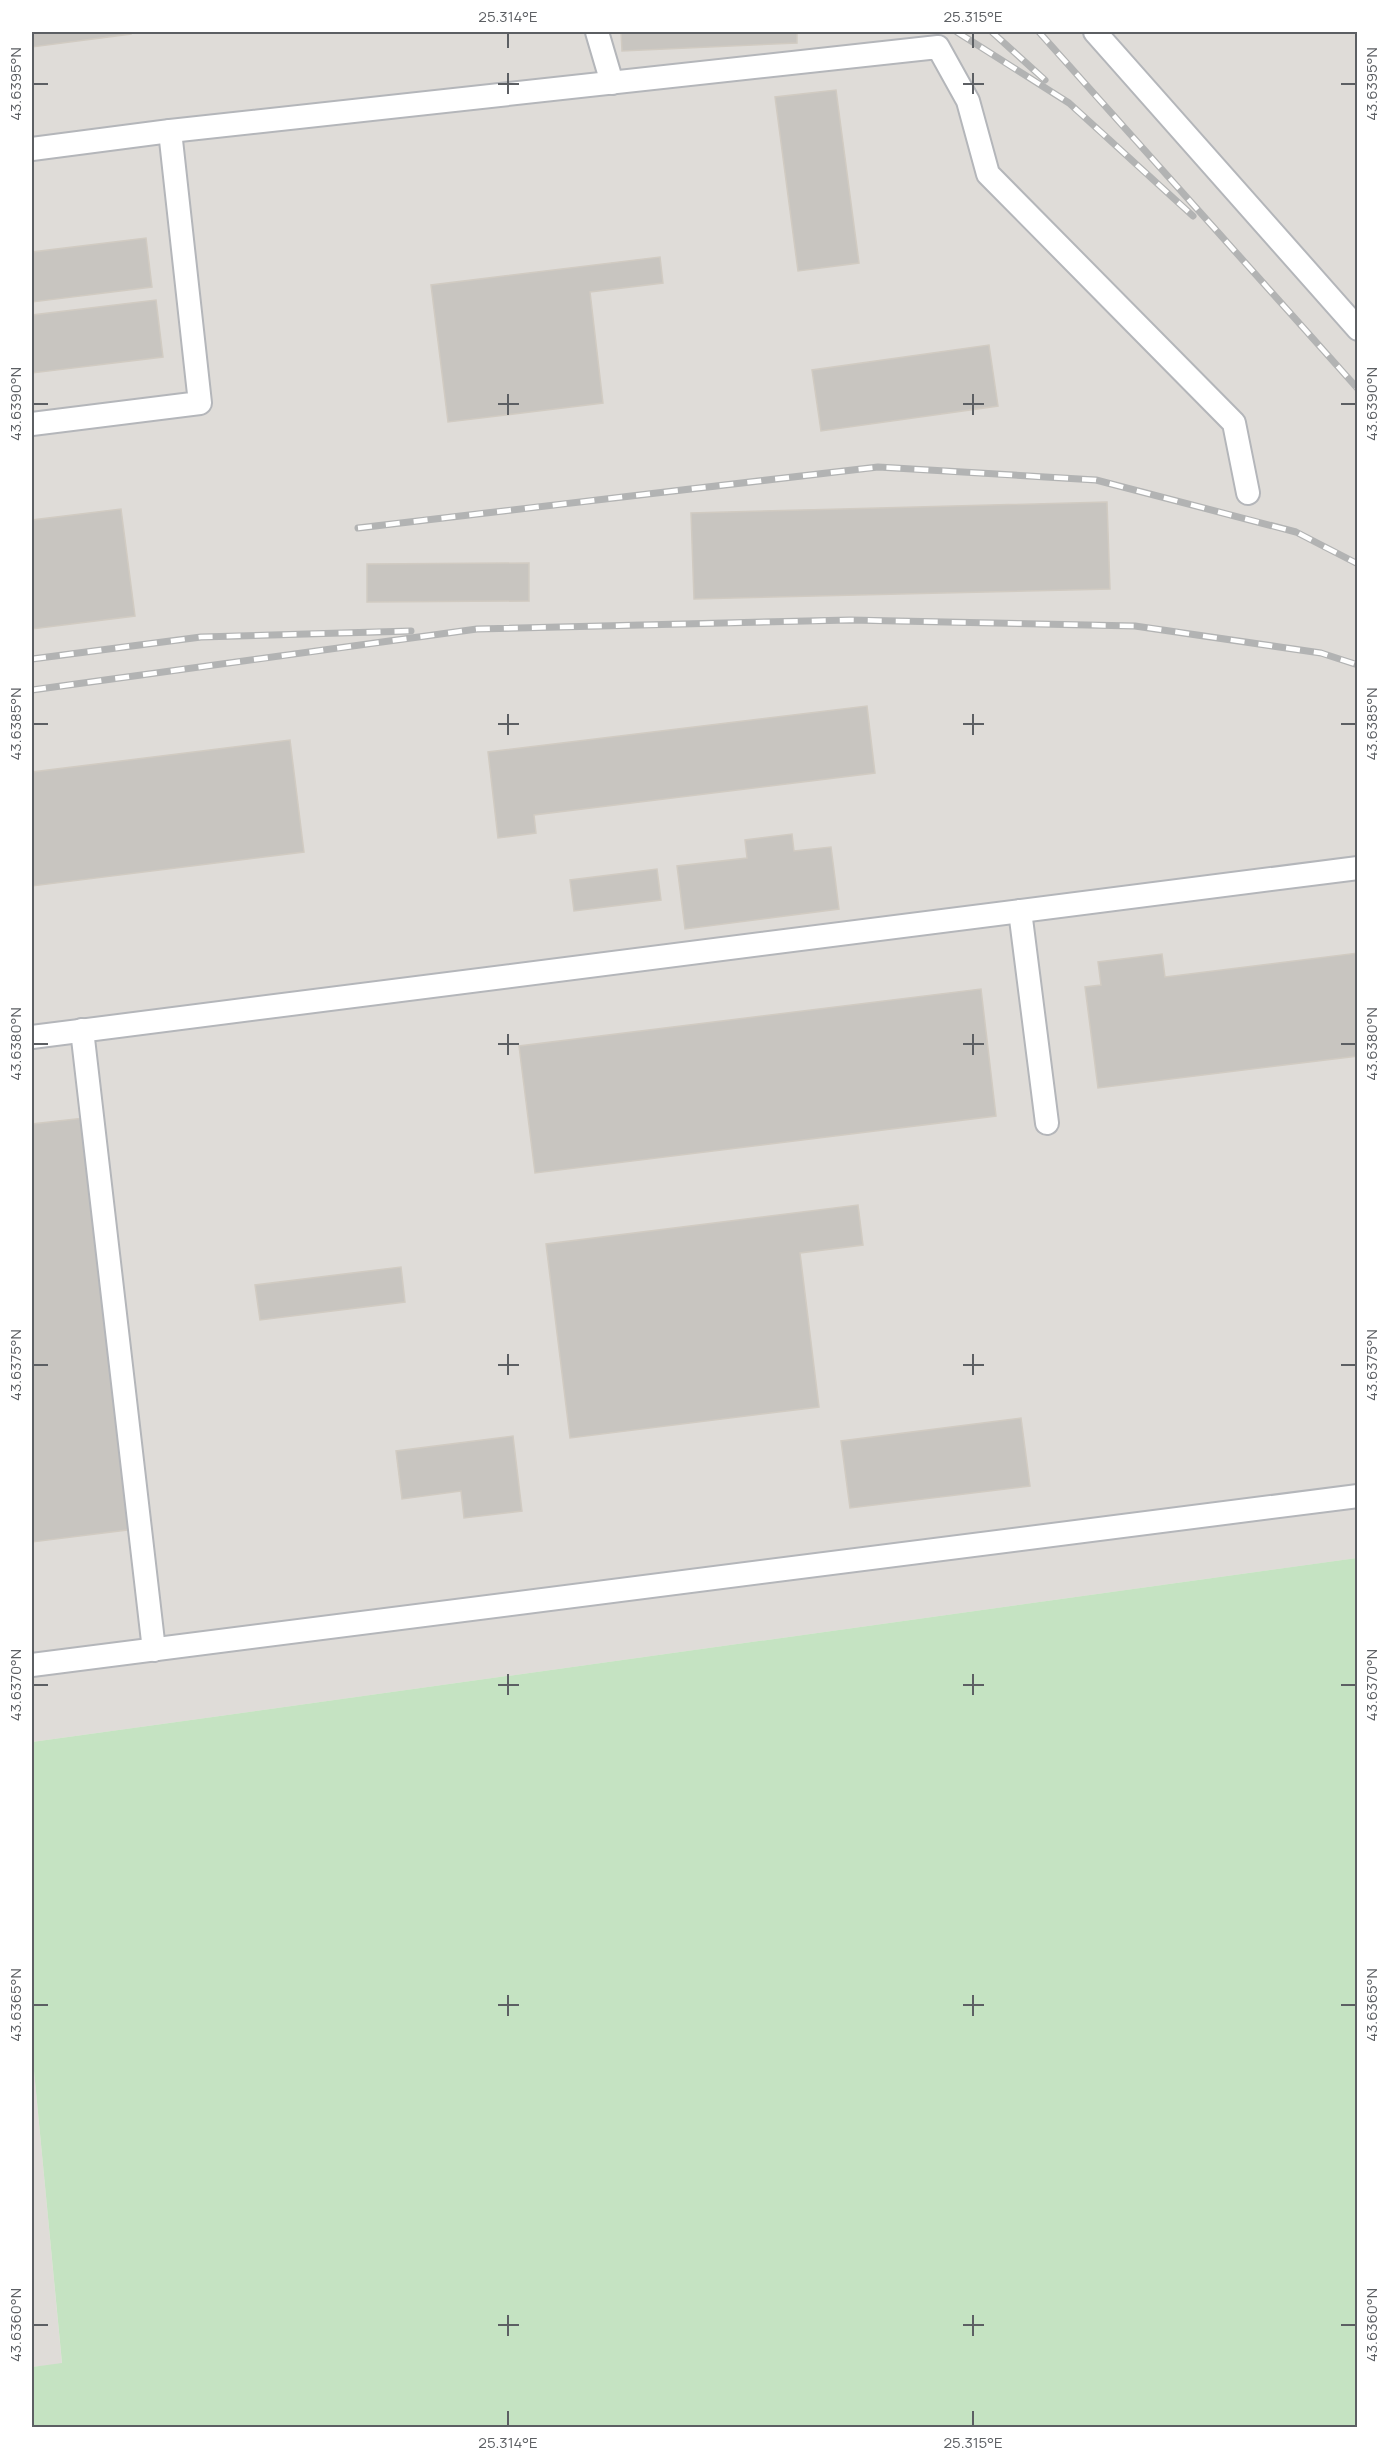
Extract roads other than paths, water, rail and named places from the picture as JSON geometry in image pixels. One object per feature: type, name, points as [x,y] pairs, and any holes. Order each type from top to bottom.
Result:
[{"type":"lane","points":[[597,32],[612,83]]},
{"type":"lane","points":[[1095,32],[1358,329]]},
{"type":"lane","points":[[32,149],[170,131],[938,47],[968,101],[987,174],[1234,423],[1248,493]]},
{"type":"lane","points":[[32,423],[200,403],[170,131]]},
{"type":"lane","points":[[32,1037],[1358,868]]},
{"type":"lane","points":[[1020,911],[1047,1123]]},
{"type":"lane","points":[[82,1030],[154,1650]]},
{"type":"lane","points":[[32,1665],[1358,1496]]},
{"type":"railway","points":[[957,32],[1069,103],[1193,216]]},
{"type":"railway","points":[[992,32],[1045,80]]},
{"type":"railway","points":[[1039,32],[1358,389]]},
{"type":"railway","points":[[358,528],[878,467],[1096,480],[1296,532],[1358,564]]},
{"type":"railway","points":[[32,690],[477,629],[850,620],[1135,626],[1321,653],[1358,665]]},
{"type":"railway","points":[[32,659],[201,637],[411,631]]}]
